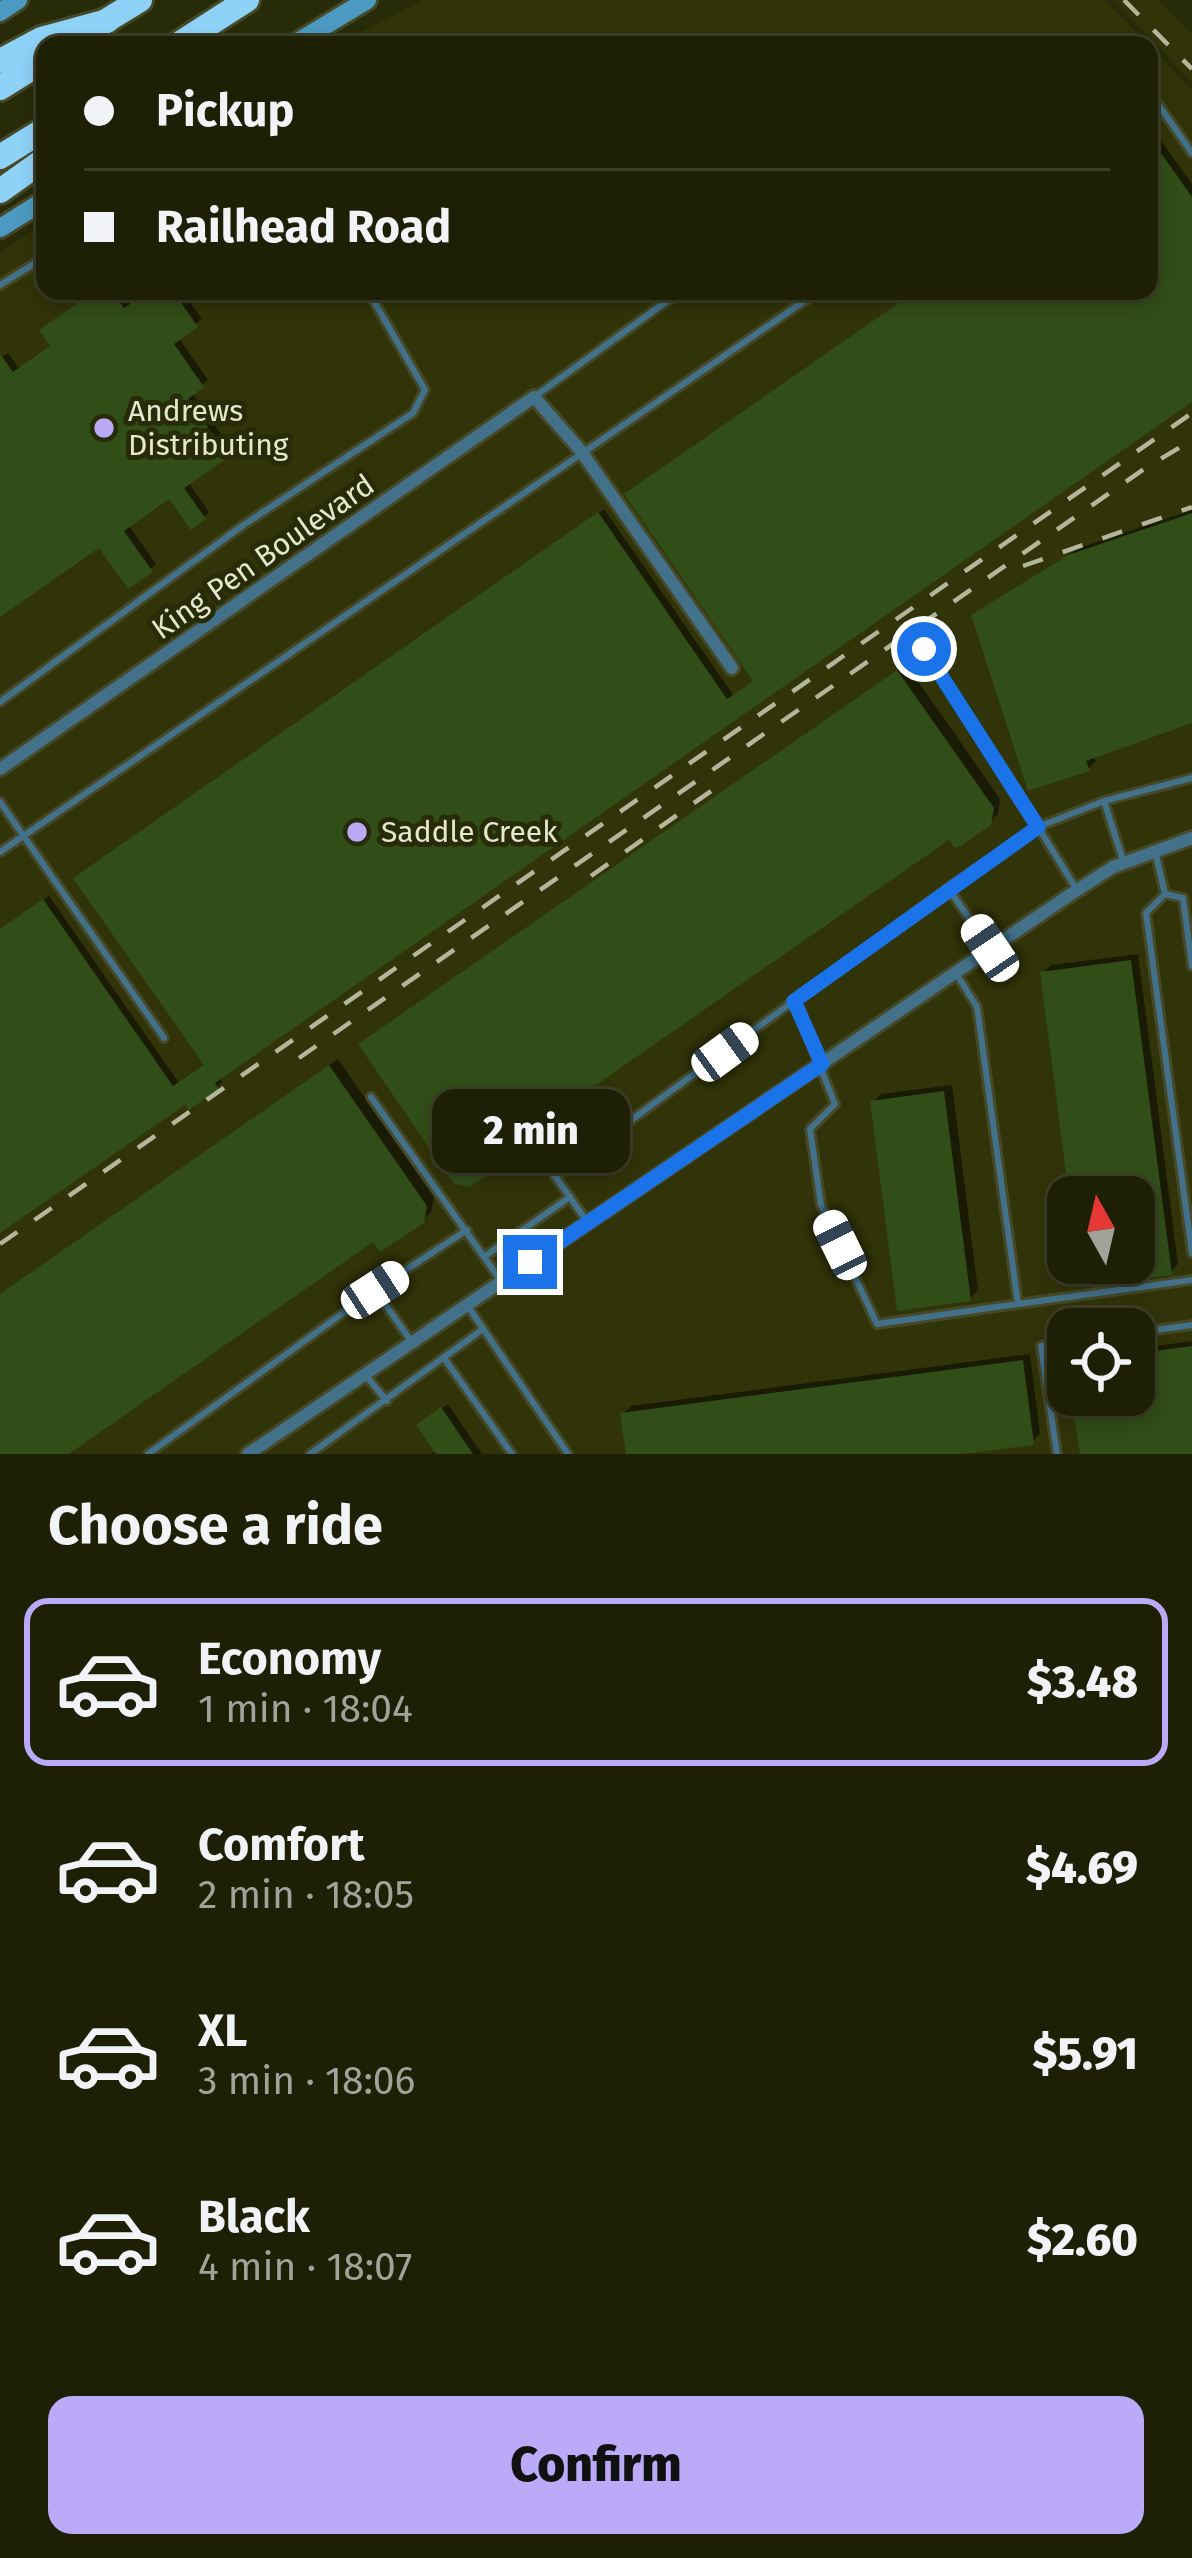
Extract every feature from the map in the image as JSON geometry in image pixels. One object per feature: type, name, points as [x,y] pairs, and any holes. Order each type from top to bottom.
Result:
[{"type":"highway","points":[[82,36],[140,0]]},
{"type":"highway","points":[[190,36],[248,0]]},
{"type":"highway","points":[[218,36],[264,0]]},
{"type":"highway","points":[[52,36],[106,21]]},
{"type":"highway","points":[[0,61],[36,42]]},
{"type":"highway","points":[[0,88],[36,66]]},
{"type":"highway","points":[[0,157],[36,134]]},
{"type":"highway","points":[[0,191],[36,165]]},
{"type":"street","points":[[0,12],[18,0]]},
{"type":"street","points":[[308,36],[367,0]]},
{"type":"street","points":[[0,228],[36,206]]},
{"type":"street","points":[[534,397],[581,451],[732,668]]},
{"type":"street","name":"King Pen Boulevard","points":[[0,769],[534,397]]},
{"type":"street","points":[[248,1454],[1077,890],[1124,863],[1192,838]]},
{"type":"lane","points":[[1158,104],[1192,153]]},
{"type":"lane","points":[[0,285],[36,263]]},
{"type":"lane","points":[[0,702],[242,526],[413,413],[425,390],[373,300]]},
{"type":"lane","points":[[534,397],[669,300]]},
{"type":"lane","points":[[0,852],[806,300]]},
{"type":"lane","points":[[924,649],[1077,890]]},
{"type":"lane","points":[[588,1223],[555,1176],[1038,827],[1105,801],[1192,778]]},
{"type":"lane","points":[[1105,801],[1124,863]]},
{"type":"lane","points":[[0,802],[164,1038]]},
{"type":"lane","points":[[1155,851],[1165,894]]},
{"type":"lane","points":[[948,888],[990,948]]},
{"type":"lane","points":[[1165,894],[1183,898],[1192,966]]},
{"type":"lane","points":[[1165,894],[1146,913],[1192,1253]]},
{"type":"lane","points":[[955,972],[976,1006],[1018,1304]]},
{"type":"lane","points":[[794,1001],[835,1104],[810,1129],[821,1205],[878,1324],[1192,1280]]},
{"type":"lane","points":[[370,1097],[501,1281]]},
{"type":"lane","points":[[485,1256],[570,1198]]},
{"type":"lane","points":[[148,1454],[375,1290],[467,1230]]},
{"type":"lane","points":[[375,1290],[412,1342]]},
{"type":"lane","points":[[467,1305],[568,1454]]},
{"type":"lane","points":[[1155,1330],[1192,1325]]},
{"type":"lane","points":[[310,1454],[483,1329]]},
{"type":"lane","points":[[1047,1345],[1041,1346],[1047,1386]]},
{"type":"lane","points":[[444,1358],[512,1454]]},
{"type":"lane","points":[[365,1375],[387,1401]]},
{"type":"lane","points":[[1051,1416],[1057,1454]]},
{"type":"shaded area","points":[[424,0],[1105,0],[1140,36],[354,36]]},
{"type":"shaded area","points":[[1113,0],[1157,0],[1192,34],[1192,82],[1158,47],[1158,36],[1148,36]]},
{"type":"shaded area","points":[[1158,54],[1192,90],[1192,1454],[0,1454],[0,252],[36,229],[36,300],[1158,300]]},
{"type":"building","name":"Saddle Creek","points":[[1158,149],[1192,197],[1192,402],[215,1083],[219,1089],[189,1110],[185,1105],[0,1233],[0,929],[43,899],[173,1086],[204,1065],[73,878],[598,512],[727,699],[753,681],[624,494],[903,300],[1158,300]]},
{"type":"building","name":"Andrews Distributing","points":[[82,300],[118,300],[124,308],[136,300],[179,300],[198,327],[174,344],[204,387],[188,399],[229,457],[184,488],[206,519],[191,530],[169,499],[124,531],[153,572],[128,589],[99,548],[0,617],[0,354],[13,372],[50,346],[39,330]]},
{"type":"building","points":[[1192,513],[1192,723],[1086,761],[1090,771],[1028,791],[971,615],[1068,555]]},
{"type":"building","points":[[897,670],[994,808],[991,825],[961,846],[955,848],[949,840],[495,1155],[502,1165],[470,1187],[454,1184],[358,1044]]},
{"type":"building","points":[[1131,960],[1172,1275],[1155,1277],[1155,1176],[1066,1176],[1040,972]]},
{"type":"building","points":[[329,1065],[427,1206],[424,1223],[380,1252],[373,1242],[69,1454],[0,1454],[0,1294]]},
{"type":"building","points":[[944,1091],[971,1301],[897,1311],[870,1101]]},
{"type":"building","points":[[1192,1346],[1192,1454],[1080,1454],[1074,1416],[1155,1416],[1155,1351]]},
{"type":"building","points":[[1023,1360],[1034,1445],[963,1454],[626,1454],[620,1413]]},
{"type":"building","points":[[441,1407],[473,1454],[436,1454],[416,1425]]},
{"type":"railway","points":[[1124,0],[1192,69]]},
{"type":"railway","points":[[0,1244],[1192,413]]},
{"type":"railway","points":[[299,1058],[1192,440]]},
{"type":"railway","points":[[1023,566],[1192,507]]},
{"type":"railway","points":[[591,876],[728,779]]},
{"type":"place","name":"Andrews Distributing","points":[[104,428]]},
{"type":"place","name":"Saddle Creek","points":[[357,832]]},
{"type":"route","points":[[530,1262],[822,1064],[794,1001],[1038,827],[924,649]]}]
